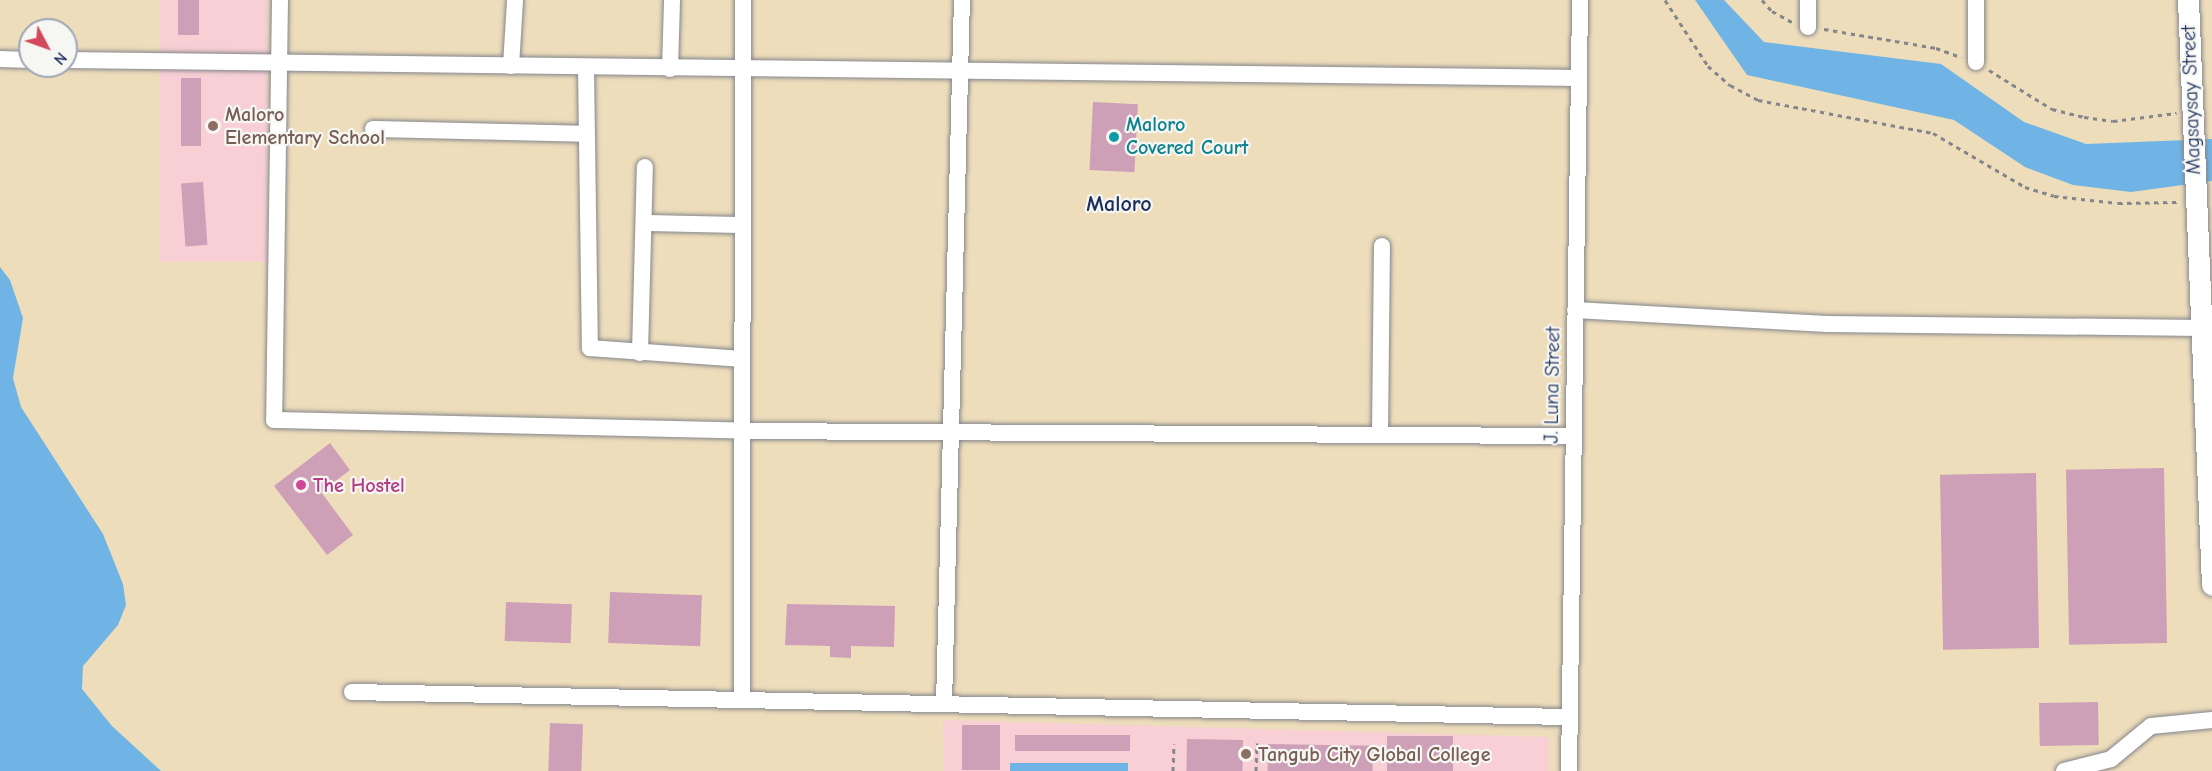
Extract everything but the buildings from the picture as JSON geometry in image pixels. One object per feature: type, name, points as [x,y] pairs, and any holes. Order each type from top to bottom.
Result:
[{"type":"main road","name":"Magsaysay Street","points":[[2188,0],[2195,198],[2206,278],[2203,328],[2212,520],[2212,585]]},
{"type":"street","points":[[280,0],[277,62],[274,420],[742,431],[1572,436]]},
{"type":"street","points":[[511,66],[515,0]]},
{"type":"street","points":[[670,69],[672,0]]},
{"type":"street","points":[[742,699],[743,0]]},
{"type":"street","points":[[944,704],[962,0]]},
{"type":"street","name":"J. Luna Street","points":[[1569,771],[1580,0]]},
{"type":"street","points":[[1808,0],[1808,27]]},
{"type":"street","points":[[1976,0],[1976,62]]},
{"type":"street","points":[[0,59],[18,60]]},
{"type":"street","points":[[78,60],[743,70],[961,69],[1579,78]]},
{"type":"street","points":[[586,68],[588,343],[598,351],[742,359]]},
{"type":"street","points":[[373,129],[586,134]]},
{"type":"street","points":[[640,353],[645,167]]},
{"type":"street","points":[[644,223],[743,225]]},
{"type":"street","points":[[1380,435],[1382,246]]},
{"type":"street","points":[[1575,310],[1827,324],[2203,328]]},
{"type":"street","points":[[352,692],[1569,717]]},
{"type":"street","points":[[2064,771],[2111,759],[2151,726],[2212,720]]},
{"type":"path","points":[[1665,0],[1707,66],[1730,85],[1758,99],[1933,133],[2025,187],[2054,196],[2118,203],[2195,198]]},
{"type":"path","points":[[1256,771],[1257,743]]},
{"type":"path","points":[[1173,771],[1174,744]]},
{"type":"shaded area","name":"Maloro Elementary School","points":[[160,0],[267,0],[267,262],[160,262]]},
{"type":"shaded area","name":"Tangub City Global College","points":[[943,720],[1549,737],[1549,771],[944,771]]},
{"type":"water","points":[[1695,0],[1724,0],[1764,42],[1941,64],[2024,122],[2086,144],[2212,139],[2212,181],[2131,192],[2073,185],[2025,167],[1954,120],[1747,75]]},
{"type":"water","points":[[0,267],[10,280],[23,318],[13,378],[21,407],[103,534],[123,584],[126,605],[118,625],[83,666],[82,689],[112,726],[161,771],[0,771]]},
{"type":"water","points":[[1010,763],[1128,763],[1128,771],[1010,771]]},
{"type":"place","name":"Maloro Elementary School","points":[[213,126]]},
{"type":"place","name":"Maloro Covered Court","points":[[1114,137]]},
{"type":"place","name":"The Hostel","points":[[301,485]]},
{"type":"place","name":"Tangub City Global College","points":[[1246,754]]},
{"type":"district","name":"Maloro","points":[[1119,205]]}]
